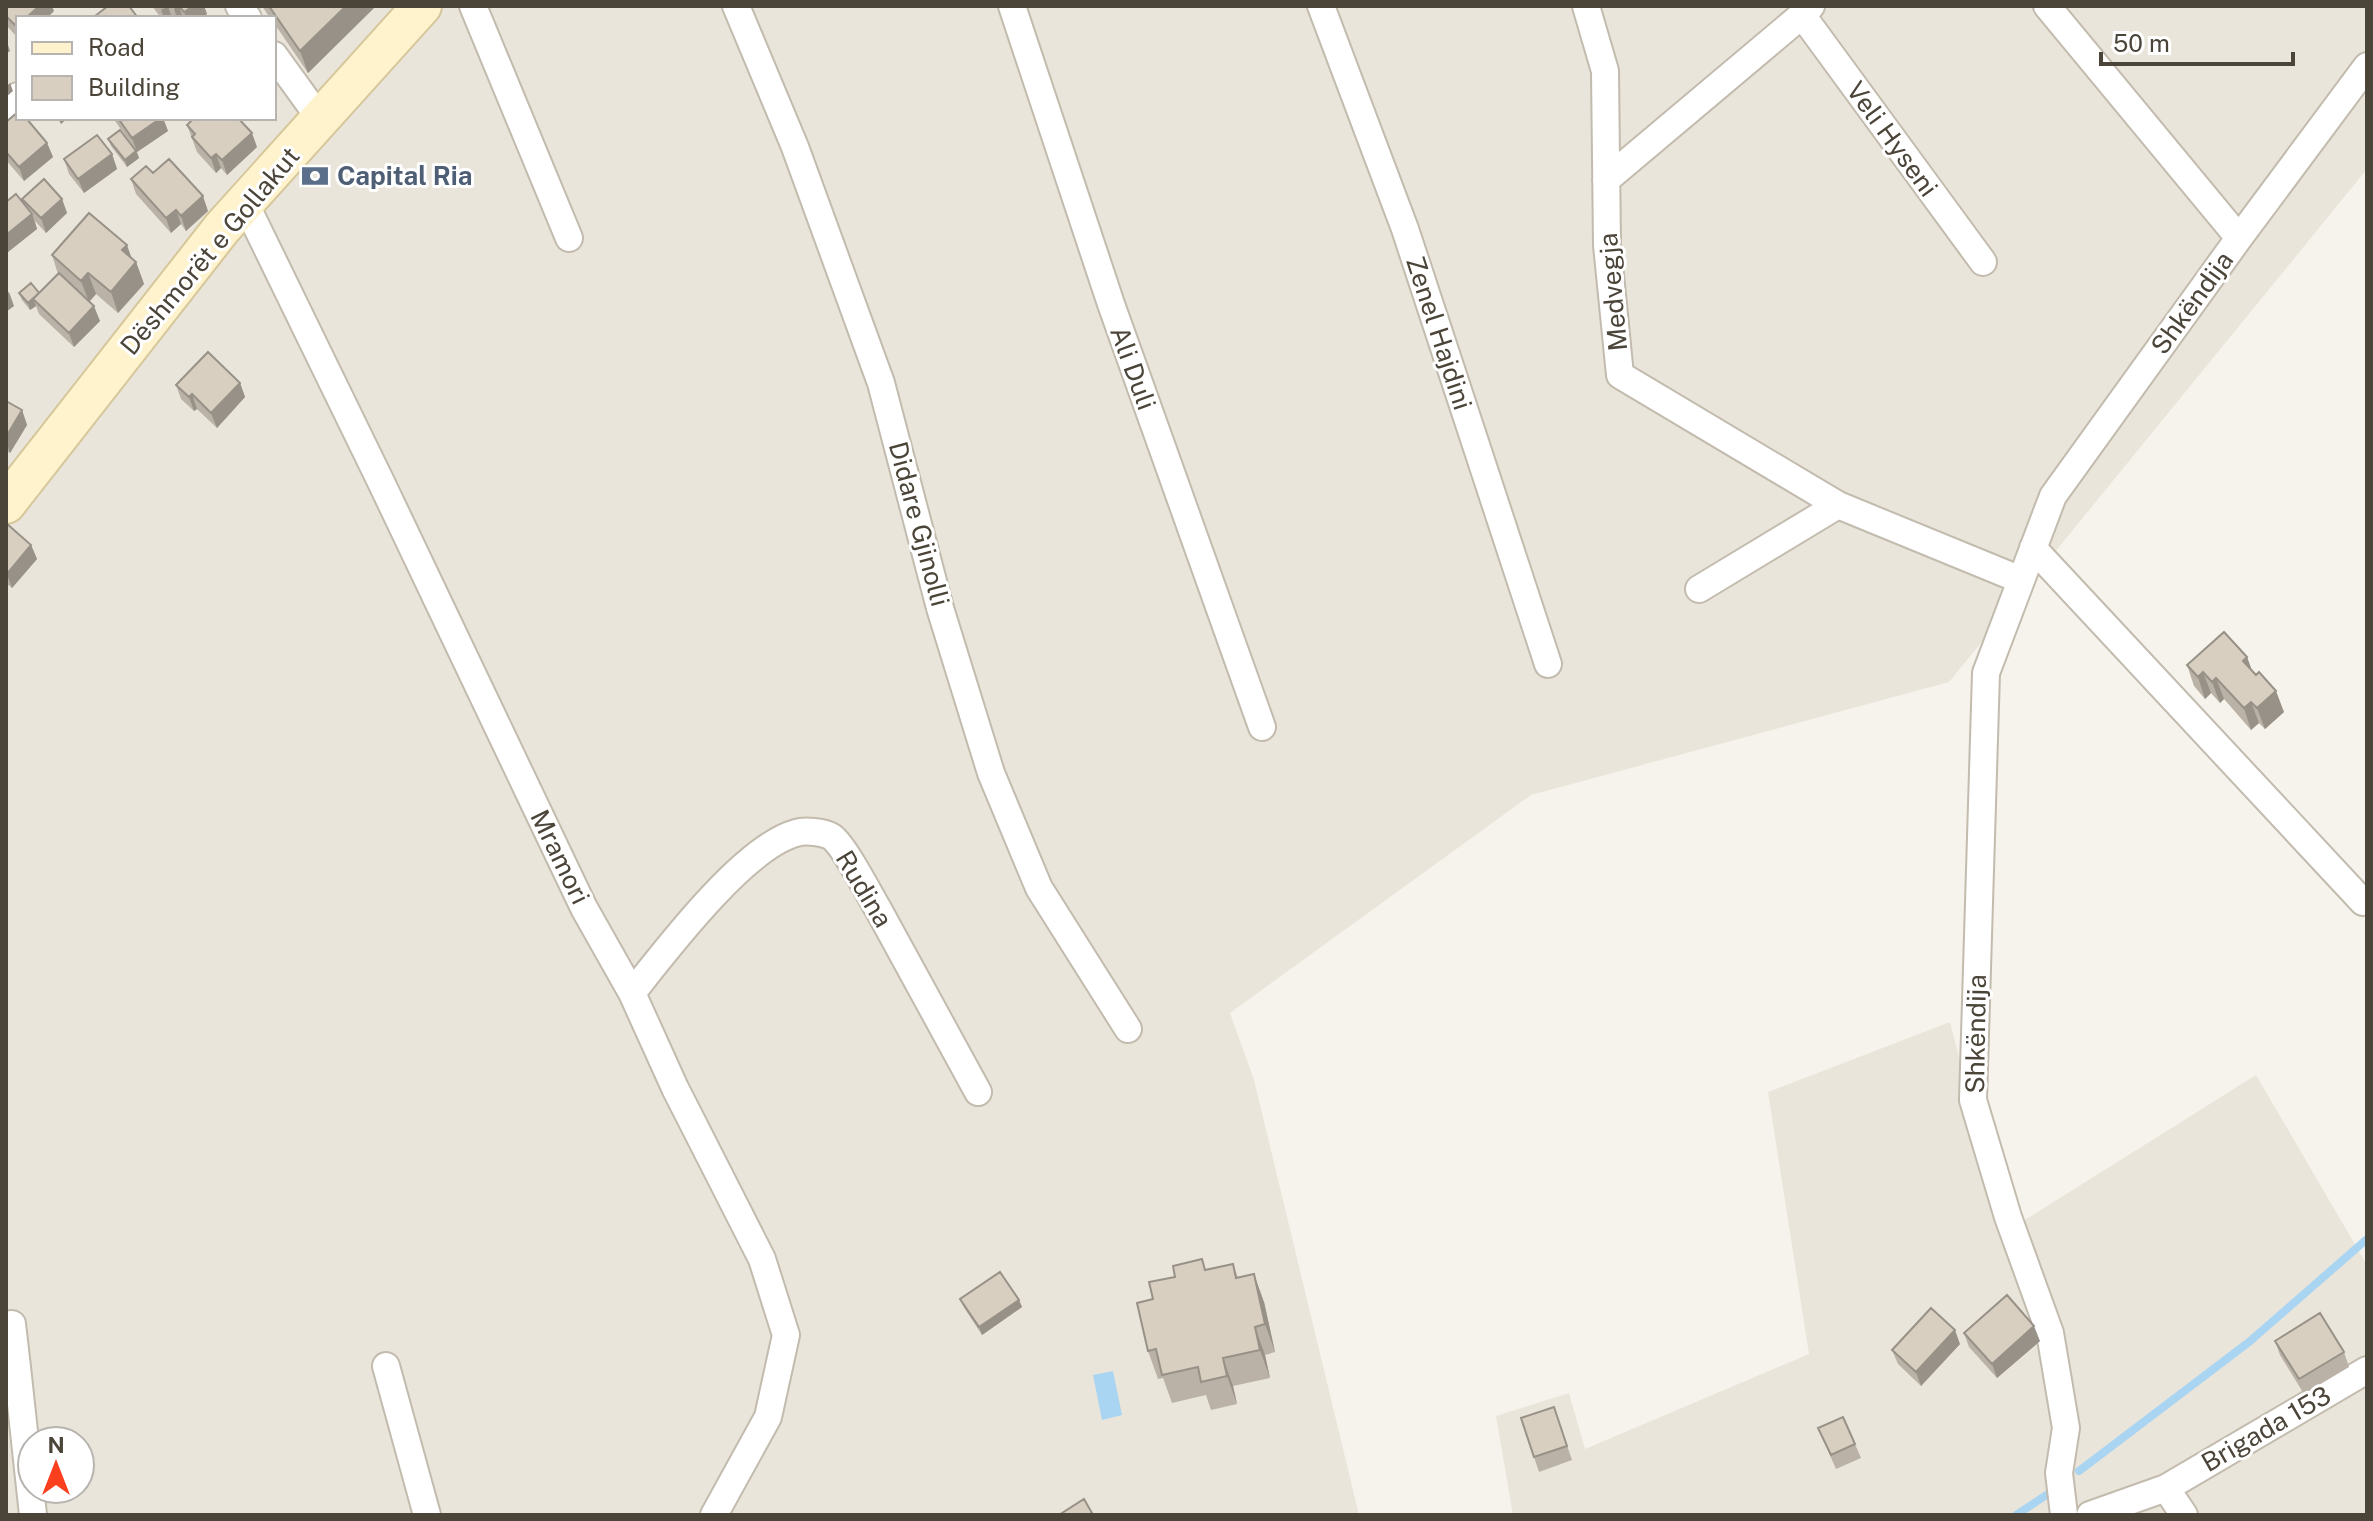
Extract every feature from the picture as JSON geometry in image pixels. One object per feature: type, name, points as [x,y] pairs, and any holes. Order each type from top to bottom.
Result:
[{"type":"street","name":"Dëshmorët e Gollakut","points":[[6,504],[222,228],[422,6]]},
{"type":"street","points":[[473,6],[569,238]]},
{"type":"street","name":"Didare Gjinolli","points":[[736,6],[795,147],[881,383],[940,608],[991,773],[1039,888],[1128,1029]]},
{"type":"street","name":"Ali Duli","points":[[1012,6],[1111,304],[1262,727]]},
{"type":"street","name":"Zenel Hajdini","points":[[1321,6],[1405,229],[1548,664]]},
{"type":"street","name":"Medvegja","points":[[1586,6],[1605,71],[1607,245],[1620,375],[1838,505],[2021,580]]},
{"type":"street","points":[[2047,6],[2239,238]]},
{"type":"street","name":"Veli Hyseni","points":[[1606,180],[1806,10],[1983,262]]},
{"type":"street","points":[[276,58],[321,120]]},
{"type":"street","name":"Shkëndija","points":[[2064,1515],[2059,1473],[2066,1428],[2050,1333],[2008,1217],[1973,1100],[1986,673],[2053,496],[2367,66]]},
{"type":"street","name":"Mramori","points":[[245,203],[584,908],[632,993],[675,1088],[762,1259],[786,1335],[768,1417],[714,1515]]},
{"type":"street","points":[[1699,589],[1838,505]]},
{"type":"street","points":[[2033,548],[2363,902]]},
{"type":"street","name":"Rudina","points":[[632,993],[683,929],[742,868],[772,843],[799,832],[832,837],[858,874],[978,1092]]},
{"type":"street","points":[[12,1324],[12,1369],[33,1515]]},
{"type":"street","points":[[386,1366],[427,1515]]},
{"type":"street","name":"Brigada 153","points":[[2090,1515],[2166,1488],[2367,1370]]},
{"type":"street","points":[[2166,1488],[2184,1515]]},
{"type":"shaded area","points":[[6,6],[2367,6],[2367,169],[1949,682],[1531,795],[1230,1013],[1254,1080],[1359,1515],[6,1515]]},
{"type":"shaded area","points":[[1950,1022],[2004,1233],[2256,1075],[2367,1265],[2367,1515],[1513,1515],[1496,1416],[1569,1393],[1585,1449],[1809,1354],[1768,1092]]},
{"type":"water","points":[[1113,1371],[1122,1415],[1102,1420],[1093,1375]]},
{"type":"building","points":[[6,6],[39,6],[28,16],[16,16],[16,26],[6,16]]},
{"type":"building","points":[[108,6],[129,6],[136,16],[95,16]]},
{"type":"building","points":[[179,6],[193,6],[184,12]]},
{"type":"building","points":[[269,6],[346,6],[300,51]]},
{"type":"building","points":[[16,114],[16,120],[28,120],[47,143],[19,167],[6,152],[6,122]]},
{"type":"building","points":[[119,120],[158,120],[132,138]]},
{"type":"building","points":[[192,120],[240,120],[252,133],[222,160],[216,154],[211,158],[192,137],[195,134],[187,125]]},
{"type":"building","points":[[120,130],[136,151],[125,160],[108,139]]},
{"type":"building","points":[[97,135],[112,154],[78,179],[64,159]]},
{"type":"building","points":[[169,159],[203,196],[181,216],[176,210],[166,218],[131,179],[146,166],[153,173]]},
{"type":"building","points":[[44,179],[62,199],[41,218],[22,199]]},
{"type":"building","points":[[16,194],[32,214],[6,235],[6,202]]},
{"type":"building","points":[[89,213],[127,245],[122,250],[136,262],[111,292],[88,273],[81,281],[52,255]]},
{"type":"building","points":[[59,273],[94,306],[69,333],[33,299]]},
{"type":"building","points":[[31,283],[39,293],[28,303],[19,293]]},
{"type":"building","points":[[208,352],[240,383],[211,413],[192,394],[189,397],[176,385]]},
{"type":"building","points":[[6,401],[22,410],[6,437]]},
{"type":"building","points":[[6,523],[31,545],[7,574],[6,573]]},
{"type":"building","points":[[2224,632],[2247,657],[2243,661],[2256,675],[2259,672],[2276,691],[2257,708],[2251,702],[2244,708],[2216,678],[2212,682],[2203,672],[2198,677],[2187,665]]},
{"type":"building","points":[[1202,1259],[1205,1270],[1233,1264],[1236,1278],[1254,1274],[1265,1324],[1255,1327],[1260,1350],[1223,1358],[1227,1376],[1201,1382],[1198,1367],[1162,1375],[1156,1349],[1148,1351],[1137,1303],[1153,1299],[1149,1282],[1175,1277],[1173,1266]]},
{"type":"building","points":[[1000,1272],[1019,1300],[979,1327],[960,1299]]},
{"type":"building","points":[[2007,1295],[2034,1326],[1992,1364],[1964,1333]]},
{"type":"building","points":[[1931,1308],[1955,1330],[1916,1372],[1892,1350]]},
{"type":"building","points":[[2320,1313],[2344,1352],[2299,1379],[2275,1341]]},
{"type":"building","points":[[1554,1407],[1567,1446],[1534,1457],[1521,1418]]},
{"type":"building","points":[[1843,1417],[1855,1444],[1831,1455],[1818,1428]]},
{"type":"building","points":[[1084,1499],[1092,1513],[1059,1515]]},
{"type":"waterway","points":[[2079,1471],[2249,1342],[2367,1239]]},
{"type":"waterway","points":[[2016,1515],[2051,1492]]},
{"type":"place","name":"Capital Ria","points":[[315,176]]}]
